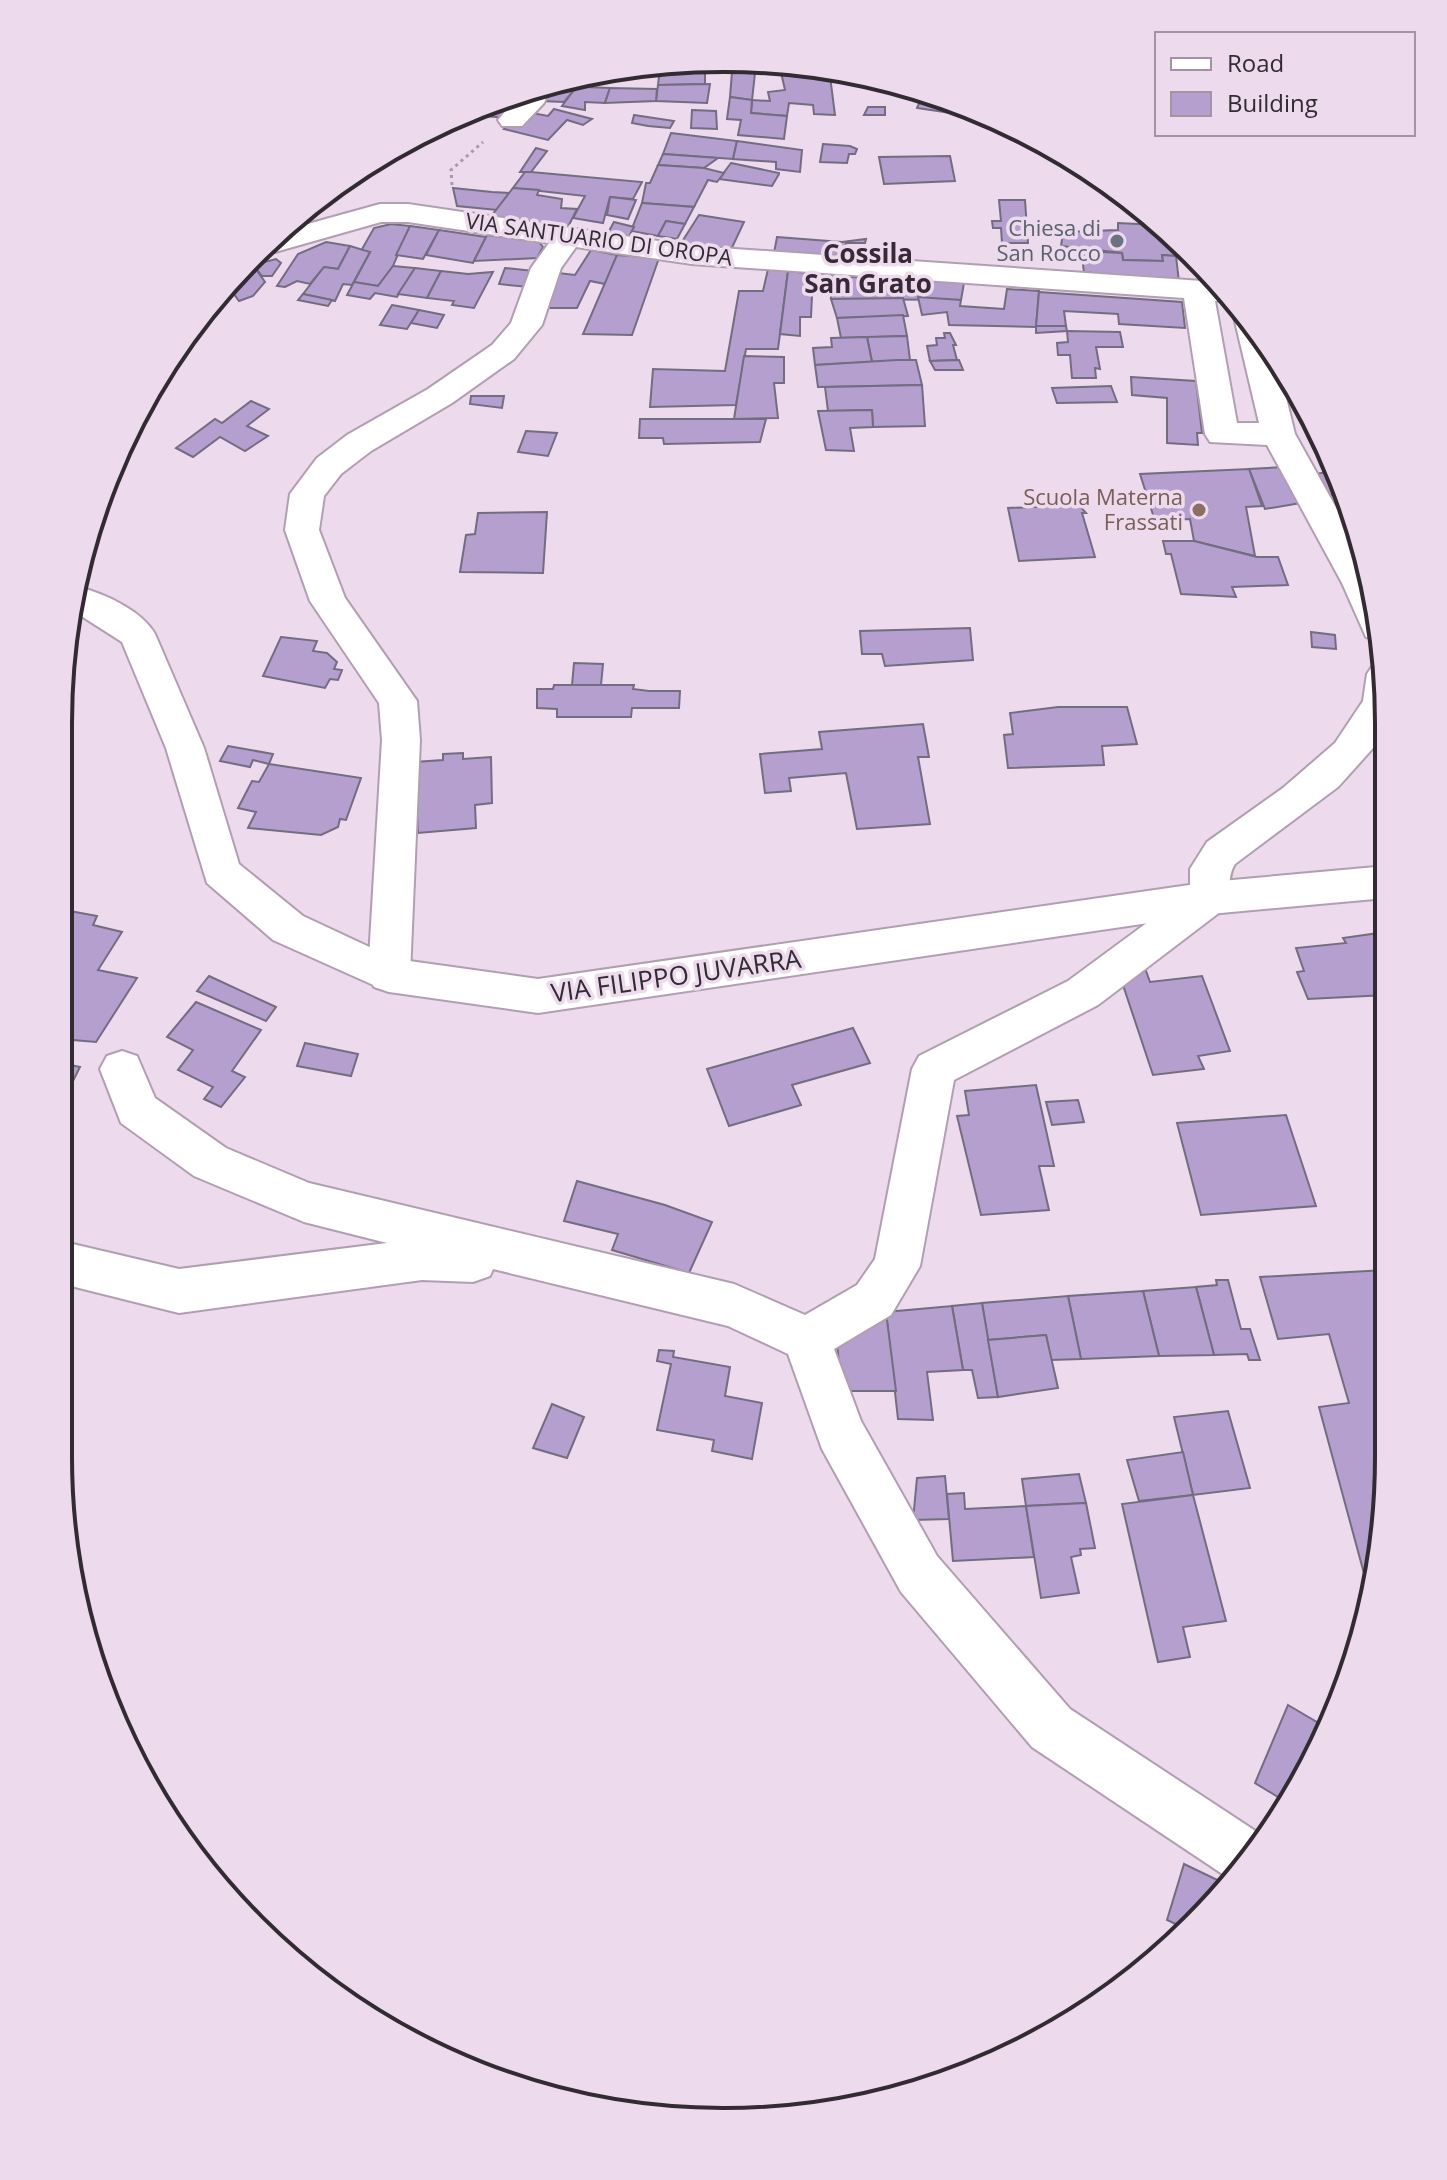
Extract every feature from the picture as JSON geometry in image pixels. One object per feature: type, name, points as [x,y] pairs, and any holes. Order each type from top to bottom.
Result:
[{"type":"street","points":[[512,120],[529,102]]},
{"type":"street","name":"VIA SANTUARIO DI OROPA","points":[[289,239],[380,213],[456,219],[692,255],[1210,291]]},
{"type":"street","points":[[389,975],[401,740],[398,701],[328,601],[302,530],[307,494],[329,466],[359,443],[440,396],[503,352],[526,325],[546,268],[569,236]]},
{"type":"street","points":[[1212,293],[1222,434],[1278,434]]},
{"type":"street","points":[[1259,353],[1278,434],[1359,580]]},
{"type":"street","name":"VIA FILIPPO JUVARRA","points":[[84,601],[137,634],[185,748],[221,872],[288,928],[389,975],[538,996],[1210,898],[1375,883]]},
{"type":"street","points":[[807,1339],[874,1300],[897,1266],[934,1069],[1083,993],[1210,898],[1210,869],[1221,853],[1338,765],[1375,716]]},
{"type":"street","points":[[122,1069],[137,1110],[210,1162],[304,1202],[734,1306],[807,1339],[840,1432],[919,1574],[1051,1728],[1240,1853]]},
{"type":"street","points":[[72,1265],[179,1291],[422,1259],[552,1263]]},
{"type":"path","points":[[456,219],[451,170],[512,120]]},
{"type":"building","points":[[705,72],[705,84],[658,85],[659,76]]},
{"type":"building","points":[[732,72],[755,73],[752,100],[730,97]]},
{"type":"building","points":[[782,75],[831,82],[835,115],[814,114],[813,105],[789,103],[787,116],[751,113],[752,100],[770,101],[768,92],[785,90]]},
{"type":"building","points":[[710,84],[707,103],[656,101],[658,85]]},
{"type":"building","points":[[610,88],[605,103],[585,102],[585,110],[562,106],[574,90]]},
{"type":"building","points":[[610,88],[657,89],[656,101],[605,103]]},
{"type":"building","points":[[574,90],[564,102],[541,101],[543,98]]},
{"type":"building","points":[[730,97],[752,100],[751,113],[787,116],[784,139],[738,135],[741,120],[727,119]]},
{"type":"building","points":[[919,103],[948,113],[917,108]]},
{"type":"building","points":[[516,106],[515,113],[506,118],[489,116]]},
{"type":"building","points":[[868,107],[885,107],[885,115],[864,115]]},
{"type":"building","points":[[554,109],[592,119],[583,125],[567,120],[548,140],[504,129],[527,112],[548,116]]},
{"type":"building","points":[[692,110],[716,111],[717,129],[691,128]]},
{"type":"building","points":[[634,115],[674,121],[670,128],[648,126],[632,123]]},
{"type":"building","points":[[671,133],[737,141],[733,159],[663,154]]},
{"type":"building","points":[[737,141],[802,150],[800,172],[776,169],[776,162],[733,159]]},
{"type":"building","points":[[823,144],[857,149],[855,154],[849,154],[847,163],[820,162]]},
{"type":"building","points":[[536,148],[547,151],[531,172],[520,172]]},
{"type":"building","points":[[663,154],[718,158],[704,168],[658,165]]},
{"type":"building","points":[[950,156],[955,181],[884,184],[879,157]]},
{"type":"building","points":[[731,163],[779,174],[772,186],[719,179]]},
{"type":"building","points":[[658,165],[704,168],[724,173],[717,182],[708,180],[694,207],[642,203],[646,183],[650,183]]},
{"type":"building","points":[[525,172],[642,182],[633,199],[610,197],[603,223],[573,218],[585,196],[513,188]]},
{"type":"building","points":[[453,188],[509,193],[497,210],[457,206]]},
{"type":"building","points":[[513,188],[539,190],[537,195],[562,199],[561,208],[577,209],[567,229],[489,219]]},
{"type":"building","points":[[610,197],[636,200],[628,219],[607,215]]},
{"type":"building","points":[[999,200],[1025,200],[1028,243],[1002,243],[1001,228],[993,228],[992,221],[1001,221]]},
{"type":"building","points":[[642,203],[694,207],[685,224],[666,221],[658,236],[631,231]]},
{"type":"building","points":[[699,215],[744,222],[729,254],[678,248]]},
{"type":"building","points":[[666,221],[685,224],[677,239],[658,236]]},
{"type":"building","points":[[614,222],[634,227],[626,242],[605,238]]},
{"type":"building","name":"Chiesa di San Rocco","points":[[1118,223],[1141,224],[1176,256],[1162,255],[1163,261],[1123,260],[1122,253],[1061,246],[1063,232],[1118,230]]},
{"type":"building","points":[[391,224],[410,226],[393,266],[378,286],[354,282],[370,252],[361,251],[374,228]]},
{"type":"building","points":[[410,226],[439,230],[423,259],[396,255]]},
{"type":"building","points":[[439,230],[486,237],[473,263],[426,255]]},
{"type":"building","points":[[487,235],[539,242],[543,247],[537,258],[474,261]]},
{"type":"building","points":[[777,237],[842,242],[866,239],[865,243],[846,243],[843,258],[774,253]]},
{"type":"building","points":[[326,242],[350,246],[338,269],[324,267],[310,284],[297,281],[285,287],[277,286],[298,254]]},
{"type":"building","points":[[350,246],[370,252],[352,285],[343,284],[335,301],[303,294],[324,267],[338,269]]},
{"type":"building","points":[[591,250],[617,255],[605,284],[590,281],[577,308],[538,308],[550,272],[575,275]]},
{"type":"building","points":[[1081,251],[1122,253],[1123,260],[1163,261],[1162,255],[1176,256],[1179,282],[1084,272]]},
{"type":"building","points":[[617,255],[659,258],[632,335],[583,334]]},
{"type":"building","points":[[276,259],[281,263],[272,276],[262,276],[257,270],[264,262]]},
{"type":"building","points":[[393,266],[415,268],[397,297],[375,293],[370,299],[347,295],[354,282],[378,286]]},
{"type":"building","points":[[415,268],[441,271],[427,298],[398,294]]},
{"type":"building","points":[[505,268],[535,271],[528,287],[499,284]]},
{"type":"building","points":[[768,269],[788,271],[778,349],[746,349],[736,405],[650,407],[653,369],[725,371],[739,291],[763,291]]},
{"type":"building","points":[[256,270],[265,282],[253,296],[239,301],[234,294]]},
{"type":"building","points":[[441,271],[468,274],[493,272],[474,308],[452,305],[454,301],[427,298]]},
{"type":"building","points":[[788,271],[813,274],[811,317],[800,317],[800,336],[780,334]]},
{"type":"building","points":[[831,276],[964,283],[961,300],[831,299]]},
{"type":"building","points":[[1007,289],[1039,291],[1036,327],[949,325],[947,312],[922,315],[918,297],[961,300],[960,306],[1004,309]]},
{"type":"building","points":[[1039,292],[1182,302],[1185,328],[1119,324],[1118,314],[1064,311],[1066,326],[1036,326]]},
{"type":"building","points":[[303,294],[332,300],[328,306],[298,300]]},
{"type":"building","points":[[903,298],[908,316],[837,318],[831,299]]},
{"type":"building","points":[[392,305],[419,310],[407,329],[380,325]]},
{"type":"building","points":[[419,310],[444,315],[437,328],[411,323]]},
{"type":"building","points":[[903,315],[907,336],[841,338],[837,318]]},
{"type":"building","points":[[1036,326],[1066,326],[1067,331],[1036,333]]},
{"type":"building","points":[[1067,331],[1120,332],[1123,347],[1096,347],[1100,369],[1095,368],[1096,378],[1072,378],[1070,355],[1058,355],[1057,343],[1068,342]]},
{"type":"building","points":[[944,333],[950,333],[956,345],[953,345],[957,360],[930,361],[927,346],[937,345],[936,338],[945,338]]},
{"type":"building","points":[[907,336],[910,360],[872,362],[867,337]]},
{"type":"building","points":[[867,337],[872,362],[815,365],[813,348],[832,347],[831,338]]},
{"type":"building","points":[[744,356],[784,357],[784,383],[774,383],[778,418],[734,419]]},
{"type":"building","points":[[916,360],[922,385],[818,387],[815,365]]},
{"type":"building","points":[[959,360],[963,370],[935,370],[930,361]]},
{"type":"building","points":[[1131,377],[1196,381],[1202,433],[1197,433],[1198,445],[1167,443],[1167,398],[1132,395]]},
{"type":"building","points":[[922,385],[925,426],[873,427],[872,410],[828,411],[825,387]]},
{"type":"building","points":[[1111,386],[1117,402],[1057,403],[1052,388]]},
{"type":"building","points":[[471,396],[504,396],[502,408],[470,404]]},
{"type":"building","points":[[251,401],[269,409],[247,426],[268,436],[245,451],[220,437],[193,457],[176,448],[215,419],[222,423]]},
{"type":"building","points":[[872,410],[873,427],[850,428],[854,451],[826,450],[818,411]]},
{"type":"building","points":[[640,419],[766,419],[760,442],[664,444],[663,438],[639,438]]},
{"type":"building","points":[[526,431],[557,433],[548,456],[518,452]]},
{"type":"building","points":[[1284,467],[1301,503],[1265,509],[1249,469]]},
{"type":"building","name":"Scuola Materna Frassati","points":[[1249,469],[1262,506],[1246,507],[1255,556],[1194,541],[1190,519],[1155,521],[1140,474]]},
{"type":"building","points":[[1324,473],[1333,495],[1323,495],[1314,474]]},
{"type":"building","points":[[1079,505],[1086,513],[1082,513],[1095,557],[1019,561],[1008,508]]},
{"type":"building","points":[[547,512],[543,573],[460,572],[466,535],[475,534],[478,513]]},
{"type":"building","points":[[1163,541],[1194,541],[1257,557],[1278,557],[1288,585],[1232,587],[1236,597],[1181,594],[1171,554],[1166,554]]},
{"type":"building","points":[[970,628],[973,660],[885,666],[882,654],[862,654],[860,631]]},
{"type":"building","points":[[1311,632],[1335,635],[1336,649],[1312,647]]},
{"type":"building","points":[[281,637],[317,641],[313,651],[327,653],[337,662],[334,669],[342,670],[338,680],[330,679],[325,688],[263,676]]},
{"type":"building","points":[[574,663],[603,664],[601,685],[572,685]]},
{"type":"building","points":[[554,685],[634,685],[633,689],[680,691],[679,708],[632,708],[631,717],[557,717],[557,709],[537,708],[537,689],[553,689]]},
{"type":"building","points":[[1058,707],[1127,707],[1137,744],[1102,746],[1104,765],[1008,768],[1004,735],[1013,734],[1010,713]]},
{"type":"building","points":[[923,724],[929,757],[918,757],[930,824],[857,829],[846,773],[789,778],[791,791],[765,793],[760,754],[822,749],[819,732]]},
{"type":"building","points":[[228,746],[273,754],[269,764],[253,760],[250,767],[220,761]]},
{"type":"building","points":[[463,753],[463,759],[491,757],[492,803],[475,805],[476,828],[418,833],[415,762],[443,760],[443,754]]},
{"type":"building","points":[[269,764],[361,778],[346,820],[340,819],[338,827],[321,835],[248,828],[256,812],[238,808],[252,781],[259,782]]},
{"type":"building","points":[[72,911],[97,916],[93,925],[122,932],[98,970],[137,978],[96,1042],[72,1040]]},
{"type":"building","points":[[1375,934],[1375,996],[1308,999],[1297,972],[1304,971],[1296,948],[1346,943],[1343,938]]},
{"type":"building","points":[[1145,968],[1150,982],[1202,976],[1230,1051],[1198,1056],[1204,1069],[1153,1075],[1123,985]]},
{"type":"building","points":[[209,976],[276,1007],[266,1021],[197,991]]},
{"type":"building","points":[[196,1002],[261,1030],[232,1071],[245,1077],[221,1107],[204,1099],[213,1087],[178,1070],[193,1050],[167,1037]]},
{"type":"building","points":[[853,1028],[870,1063],[792,1085],[801,1105],[729,1126],[707,1069]]},
{"type":"building","points":[[305,1043],[358,1054],[351,1076],[297,1066]]},
{"type":"building","points":[[72,1065],[80,1067],[72,1083]]},
{"type":"building","points":[[1036,1085],[1054,1166],[1039,1166],[1049,1210],[981,1215],[957,1116],[969,1115],[965,1091]]},
{"type":"building","points":[[1078,1100],[1084,1122],[1052,1125],[1046,1102]]},
{"type":"building","points":[[1286,1115],[1316,1206],[1201,1215],[1177,1123]]},
{"type":"building","points":[[577,1181],[665,1205],[712,1222],[689,1273],[612,1250],[618,1234],[564,1221]]},
{"type":"building","points":[[1375,1271],[1374,1499],[1364,1573],[1319,1407],[1349,1403],[1329,1334],[1278,1339],[1260,1277]]},
{"type":"building","points":[[1216,1280],[1228,1280],[1241,1329],[1250,1329],[1260,1360],[1249,1360],[1247,1354],[1214,1355],[1196,1287],[1217,1285]]},
{"type":"building","points":[[1196,1287],[1214,1355],[1159,1356],[1143,1291]]},
{"type":"building","points":[[1143,1291],[1159,1356],[1081,1359],[1068,1296]]},
{"type":"building","points":[[1068,1296],[1081,1359],[1051,1360],[1046,1335],[988,1340],[982,1303]]},
{"type":"building","points":[[982,1303],[998,1397],[978,1398],[972,1370],[963,1370],[952,1306]]},
{"type":"building","points":[[952,1306],[963,1370],[927,1372],[933,1420],[898,1419],[886,1312]]},
{"type":"building","points":[[886,1312],[896,1391],[841,1391],[837,1341]]},
{"type":"building","points":[[1046,1335],[1058,1388],[998,1397],[988,1340]]},
{"type":"building","points":[[659,1350],[674,1351],[673,1357],[730,1367],[725,1396],[762,1403],[752,1459],[712,1451],[714,1440],[657,1430],[671,1364],[657,1361]]},
{"type":"building","points":[[552,1404],[584,1417],[567,1458],[533,1448]]},
{"type":"building","points":[[1228,1411],[1250,1488],[1193,1495],[1174,1417]]},
{"type":"building","points":[[1183,1452],[1193,1495],[1139,1501],[1127,1460]]},
{"type":"building","points":[[1079,1474],[1086,1503],[1026,1506],[1022,1479]]},
{"type":"building","points":[[945,1476],[949,1519],[913,1520],[917,1478]]},
{"type":"building","points":[[964,1493],[965,1509],[1026,1506],[1034,1557],[953,1561],[947,1494]]},
{"type":"building","points":[[1193,1495],[1226,1621],[1183,1627],[1190,1657],[1158,1662],[1122,1504]]},
{"type":"building","points":[[1086,1503],[1095,1548],[1080,1549],[1081,1555],[1071,1557],[1079,1593],[1041,1598],[1026,1506]]},
{"type":"building","points":[[1288,1705],[1318,1723],[1278,1797],[1255,1783]]},
{"type":"building","points":[[1184,1864],[1218,1880],[1176,1924],[1167,1920]]},
{"type":"place","name":"Chiesa di San Rocco","points":[[1117,241]]},
{"type":"place","name":"Scuola Materna Frassati","points":[[1199,510]]},
{"type":"district","name":"Cossila San Grato","points":[[868,269]]}]
